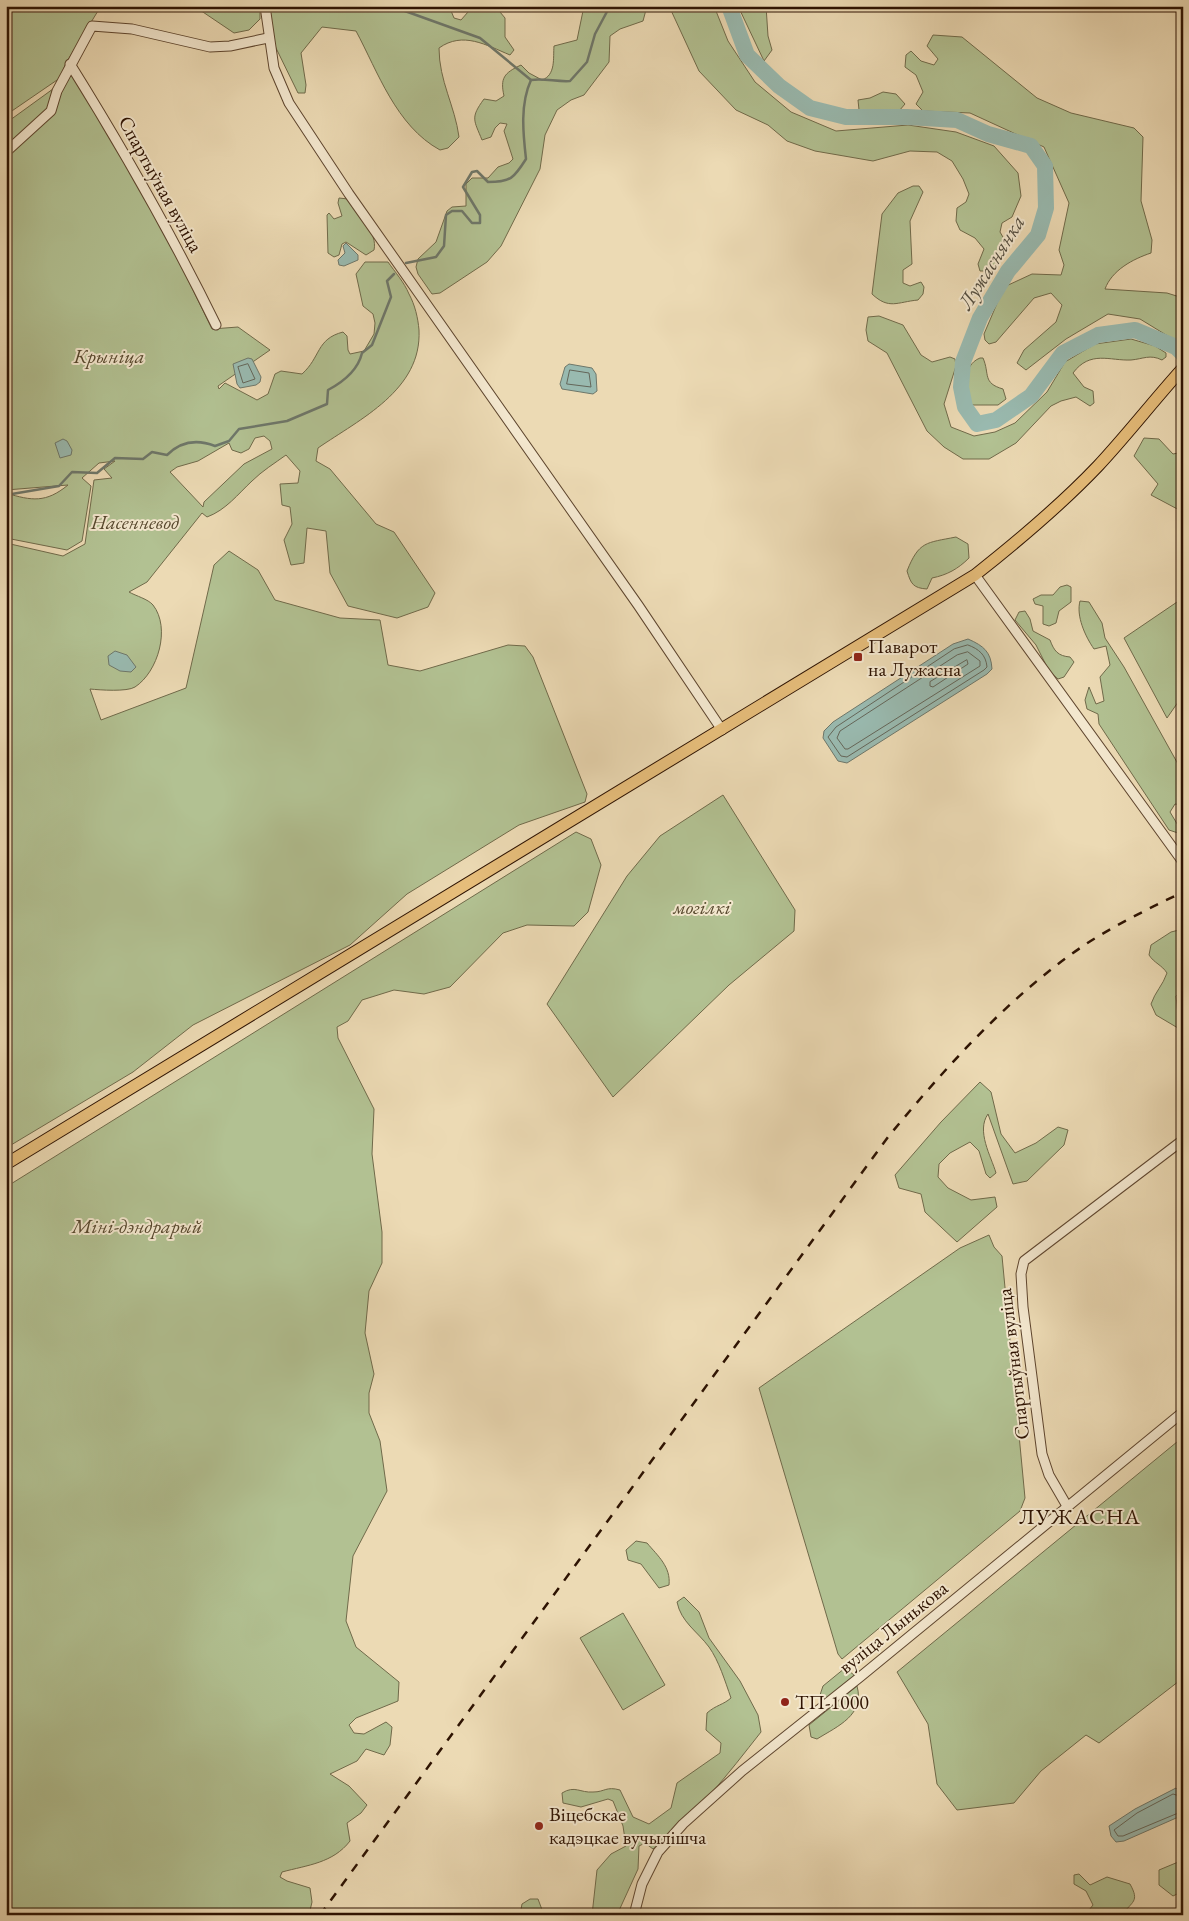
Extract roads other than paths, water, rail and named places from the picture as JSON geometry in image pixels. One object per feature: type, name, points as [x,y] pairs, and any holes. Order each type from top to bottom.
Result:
[{"type":"main road","points":[[6,1164],[975,575],[1032,530],[1064,500],[1099,465],[1183,368]]},
{"type":"street","points":[[265,6],[268,38],[274,68],[289,103],[329,166],[638,605],[722,730]]},
{"type":"street","points":[[6,152],[51,111],[57,91],[70,64],[92,26],[132,29],[210,48],[268,38]]},
{"type":"street","name":"Спартыўная вуліца","points":[[70,64],[130,159],[182,255],[216,325]]},
{"type":"street","points":[[975,575],[1181,857]]},
{"type":"street","name":"Спартыўная вуліца","points":[[1067,1506],[1049,1475],[1042,1454],[1023,1307],[1021,1274],[1024,1261],[1183,1140]]},
{"type":"street","name":"вуліца Лынькова","points":[[634,1915],[648,1872],[658,1852],[683,1824],[742,1771],[896,1648],[1183,1412]]},
{"type":"water","points":[[346,243],[358,255],[358,260],[344,266],[339,265],[338,260],[345,253],[343,246]]},
{"type":"water","points":[[248,358],[252,359],[261,377],[260,382],[256,385],[240,388],[237,384],[233,364]]},
{"type":"water","points":[[569,364],[592,368],[596,374],[597,391],[593,394],[562,389],[560,384],[565,367]]},
{"type":"water","points":[[63,439],[67,441],[72,450],[71,455],[60,458],[55,443]]},
{"type":"water","points":[[968,639],[986,650],[992,669],[987,674],[847,763],[838,761],[823,738],[824,731],[833,722],[953,644]]},
{"type":"water","points":[[115,651],[127,655],[136,667],[131,672],[120,671],[109,665],[108,656]]},
{"type":"water","points":[[1176,1788],[1183,1795],[1183,1815],[1124,1841],[1116,1842],[1111,1836],[1109,1826],[1135,1809]]},
{"type":"waterway","points":[[391,6],[480,38],[531,80]]},
{"type":"waterway","points":[[406,263],[436,257],[444,246],[446,215],[452,211],[462,211],[472,223],[480,223],[480,215],[463,187],[472,172],[477,171],[488,182],[507,180],[515,175],[526,159],[523,129],[524,109],[531,80],[570,81],[587,62],[595,34],[610,6]]},
{"type":"waterway","name":"Лужаснянка","points":[[729,6],[747,55],[779,86],[810,108],[846,117],[907,117],[957,120],[988,134],[1031,146],[1045,166],[1046,208],[1038,235],[1008,271],[980,318],[963,362],[961,387],[965,407],[977,424],[996,420],[1031,396],[1063,353],[1098,335],[1135,330],[1176,347],[1183,354]]},
{"type":"waterway","points":[[6,495],[59,486],[72,472],[97,473],[115,458],[143,459],[152,452],[167,455],[184,444],[196,442],[215,446],[229,441],[239,429],[287,421],[327,404],[328,390],[349,375],[357,365],[362,353],[372,345],[391,297],[387,281],[394,274]]},
{"type":"railway","points":[[320,1915],[888,1137],[980,1033],[1031,986],[1086,944],[1146,910],[1183,892]]},
{"type":"place","name":"Паварот на Лужасна","points":[[858,657]]},
{"type":"place","name":"ТП-1000","points":[[785,1702]]},
{"type":"place","name":"Віцебскае кадэцкае вучылішча","points":[[539,1826]]},
{"type":"district","name":"ЛУЖАСНА","points":[[1080,1516]]},
{"type":"park label","name":"Крыніца","points":[[109,356]]},
{"type":"park label","name":"Насенневод","points":[[135,522]]},
{"type":"park label","name":"могілкі","points":[[702,907]]},
{"type":"park label","name":"Міні-дэндрарый","points":[[137,1226]]}]
